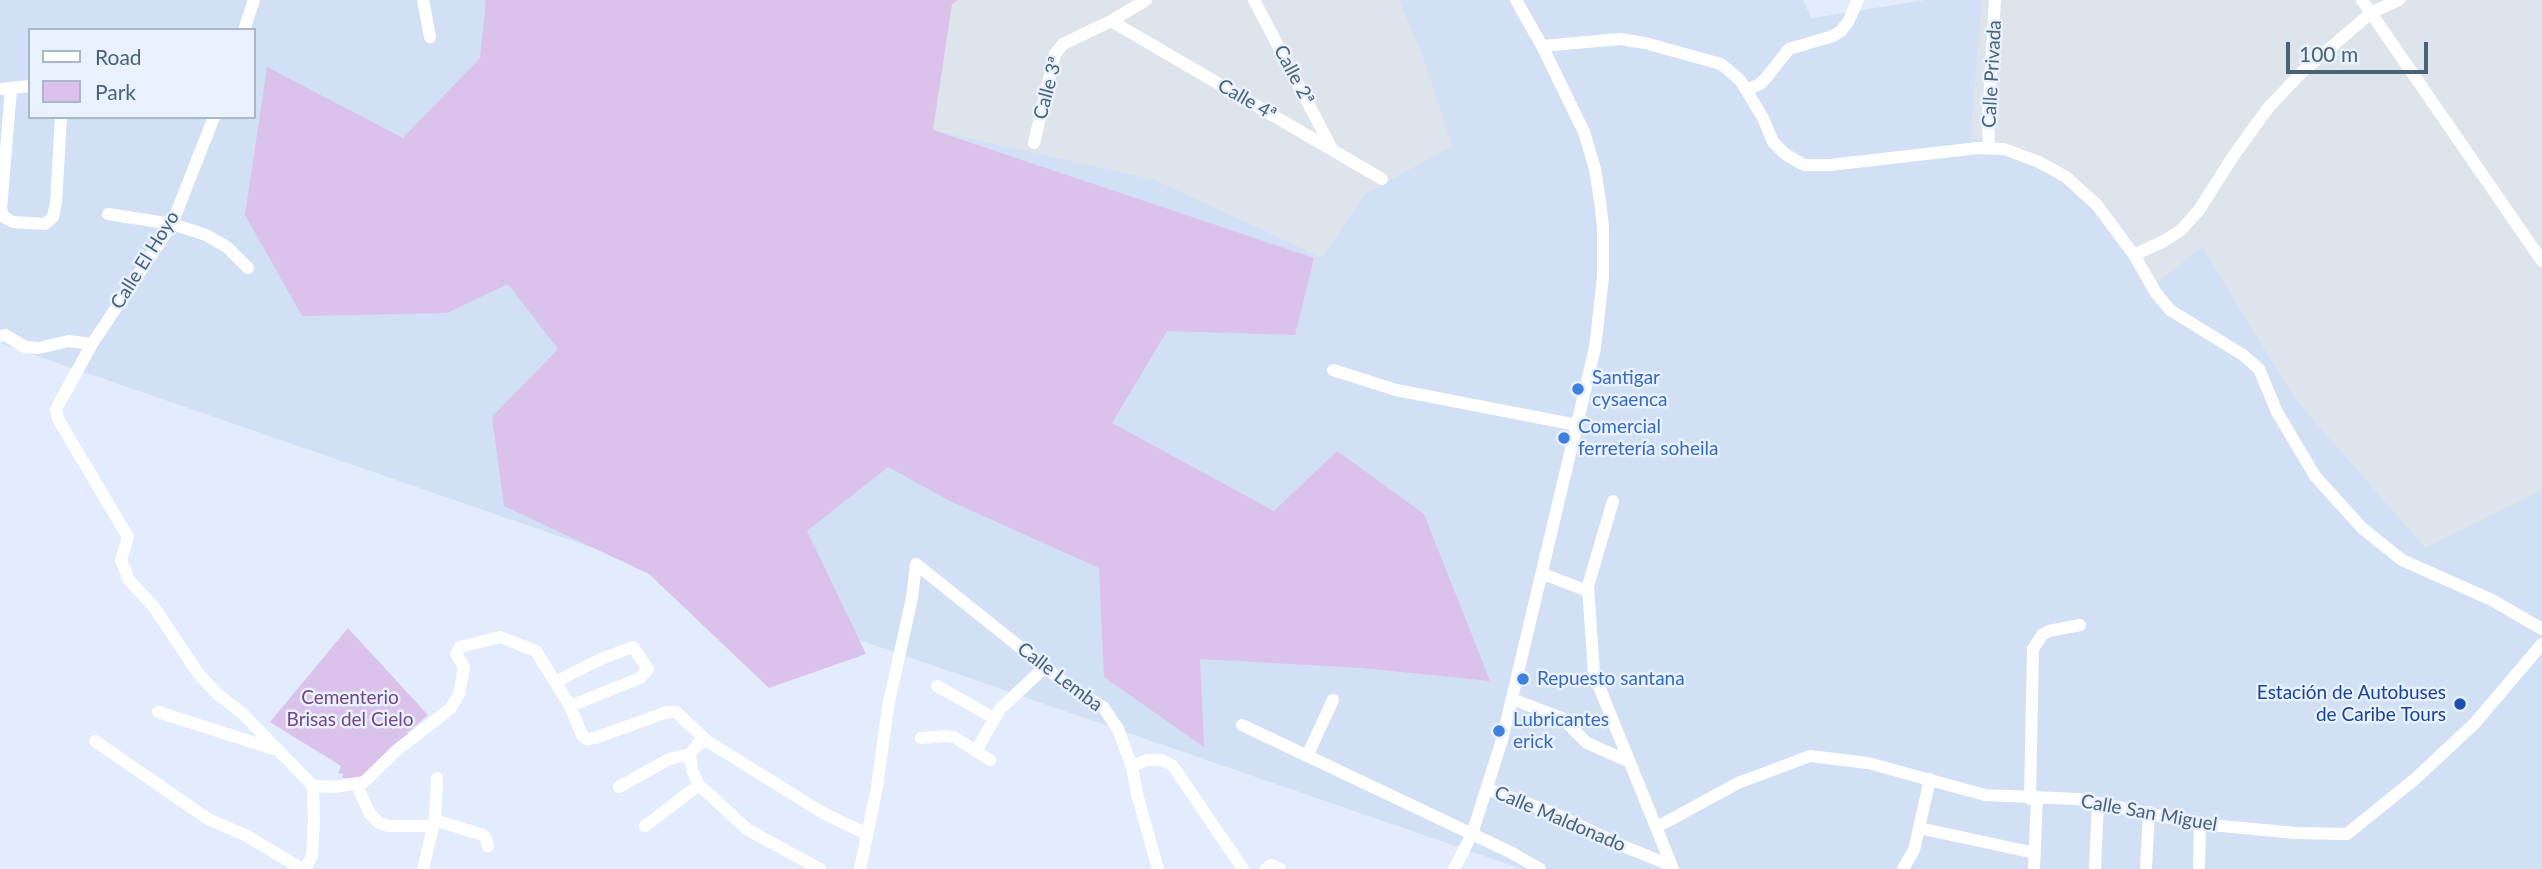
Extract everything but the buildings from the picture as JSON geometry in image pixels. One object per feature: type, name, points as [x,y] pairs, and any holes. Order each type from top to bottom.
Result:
[{"type":"street","points":[[245,28],[254,0]]},
{"type":"street","points":[[423,0],[430,37]]},
{"type":"street","name":"Calle 3ª","points":[[1034,144],[1055,54],[1063,44],[1111,21],[1146,0]]},
{"type":"street","name":"Calle 2ª","points":[[1254,0],[1333,150]]},
{"type":"street","points":[[1454,869],[1472,834],[1512,699],[1543,575],[1600,316],[1603,227],[1595,169],[1584,132],[1516,0]]},
{"type":"street","points":[[1746,90],[1760,84],[1788,49],[1833,36],[1841,31],[1858,0]]},
{"type":"street","name":"Calle Privada","points":[[1989,148],[1988,117],[1995,0]]},
{"type":"street","points":[[2362,0],[2542,261]]},
{"type":"street","points":[[2134,255],[2164,242],[2199,210],[2268,108],[2302,72],[2372,12],[2399,0]]},
{"type":"street","name":"Calle 4ª","points":[[1111,21],[1382,179]]},
{"type":"street","points":[[1542,46],[1620,39],[1645,43],[1721,64],[1740,80],[1763,118],[1773,142],[1785,155],[1804,165],[1989,148],[2004,149],[2039,162],[2066,177],[2097,205],[2170,310],[2243,355],[2259,369],[2277,412],[2315,476],[2362,528],[2402,560],[2492,600],[2542,629]]},
{"type":"street","points":[[28,86],[6,89],[1,209],[4,217],[13,222],[45,224],[53,217],[61,119]]},
{"type":"street","name":"Calle El Hoyo","points":[[213,119],[172,223],[92,344],[56,409],[58,419],[128,537],[121,560],[130,580],[154,607],[198,673],[278,750]]},
{"type":"street","points":[[108,214],[172,223],[206,234],[227,247],[248,268]]},
{"type":"street","points":[[0,336],[5,335],[25,347],[39,348],[68,341],[92,344]]},
{"type":"street","points":[[1334,370],[1396,390],[1577,425]]},
{"type":"street","points":[[1613,501],[1588,586],[1594,674],[1672,868]]},
{"type":"street","name":"Calle Lemba","points":[[867,834],[877,787],[888,707],[912,598],[916,564],[1045,667],[1103,707],[1118,729],[1132,767],[1158,869]]},
{"type":"street","points":[[1543,575],[1588,591]]},
{"type":"street","points":[[2034,869],[2033,649],[2042,635],[2049,631],[2080,625]]},
{"type":"street","points":[[313,786],[335,787],[364,782],[397,750],[450,709],[459,694],[464,667],[456,654],[460,648],[500,636],[536,651],[570,706],[582,735],[587,739],[667,712],[677,712],[706,741],[822,813],[867,834],[860,869]]},
{"type":"street","name":"Calle San Miguel","points":[[1657,827],[1738,783],[1811,756],[1868,764],[1985,795],[2078,799],[2200,824],[2296,834],[2347,834],[2415,779],[2475,723],[2542,644]]},
{"type":"street","points":[[555,682],[601,659],[633,647],[648,669],[640,678],[570,706]]},
{"type":"street","points":[[976,751],[1000,709],[1045,667]]},
{"type":"street","points":[[937,686],[994,718]]},
{"type":"street","points":[[1512,699],[1562,718],[1587,743],[1630,762]]},
{"type":"street","points":[[1307,755],[1334,700]]},
{"type":"street","points":[[95,741],[208,818],[247,836],[304,869],[312,856],[313,786],[278,750],[158,712]]},
{"type":"street","points":[[1242,724],[1472,834],[1522,865],[1540,869]]},
{"type":"street","points":[[921,738],[954,737],[990,760]]},
{"type":"street","points":[[619,787],[669,760],[690,754],[698,744],[706,741]]},
{"type":"street","points":[[690,754],[692,770],[699,785],[748,830],[820,869]]},
{"type":"street","points":[[1132,767],[1146,760],[1162,760],[1173,765],[1243,869]]},
{"type":"street","points":[[423,869],[434,823],[437,778]]},
{"type":"street","points":[[1903,869],[1914,850],[1930,779]]},
{"type":"street","points":[[356,783],[370,814],[379,823],[388,826],[434,823],[483,835],[488,846]]},
{"type":"street","points":[[645,826],[699,785]]},
{"type":"street","name":"Calle Maldonado","points":[[1487,789],[1553,813],[1672,868]]},
{"type":"street","points":[[2095,869],[2098,803]]},
{"type":"street","points":[[2146,869],[2149,812]]},
{"type":"street","points":[[2199,869],[2200,824]]},
{"type":"street","points":[[1919,828],[2035,853]]},
{"type":"street","points":[[1266,869],[1271,865],[1280,869]]},
{"type":"shaded area","points":[[0,0],[1803,0],[1811,18],[1926,0],[2542,0],[2542,869],[1522,869],[0,343]]},
{"type":"shaded area","points":[[958,0],[1399,0],[1424,59],[1452,146],[1365,194],[1322,258],[1155,180],[932,130],[952,3]]},
{"type":"shaded area","points":[[1982,0],[2542,0],[2542,490],[2425,548],[2295,399],[2202,247],[2157,283],[2128,235],[2098,198],[2073,174],[2007,144],[1970,139]]},
{"type":"green space","points":[[486,0],[958,0],[952,4],[933,130],[1314,258],[1295,335],[1167,331],[1112,423],[1274,511],[1337,451],[1424,514],[1490,681],[1362,668],[1200,659],[1204,747],[1104,677],[1099,568],[950,501],[888,467],[807,531],[866,654],[769,688],[649,574],[504,506],[492,417],[558,349],[508,284],[447,313],[302,316],[245,215],[267,67],[403,138],[480,58]]},
{"type":"green space","name":"Cementerio Brisas del Cielo","points":[[348,628],[428,715],[407,733],[411,736],[361,779],[342,778],[343,774],[338,773],[341,766],[270,722]]},
{"type":"place","name":"Santigar cysaenca","points":[[1578,389]]},
{"type":"place","name":"Comercial ferretería soheila","points":[[1564,438]]},
{"type":"place","name":"Repuesto santana","points":[[1523,679]]},
{"type":"place","name":"Estación de Autobuses de Caribe Tours","points":[[2460,704]]},
{"type":"place","name":"Lubricantes erick","points":[[1499,731]]}]
